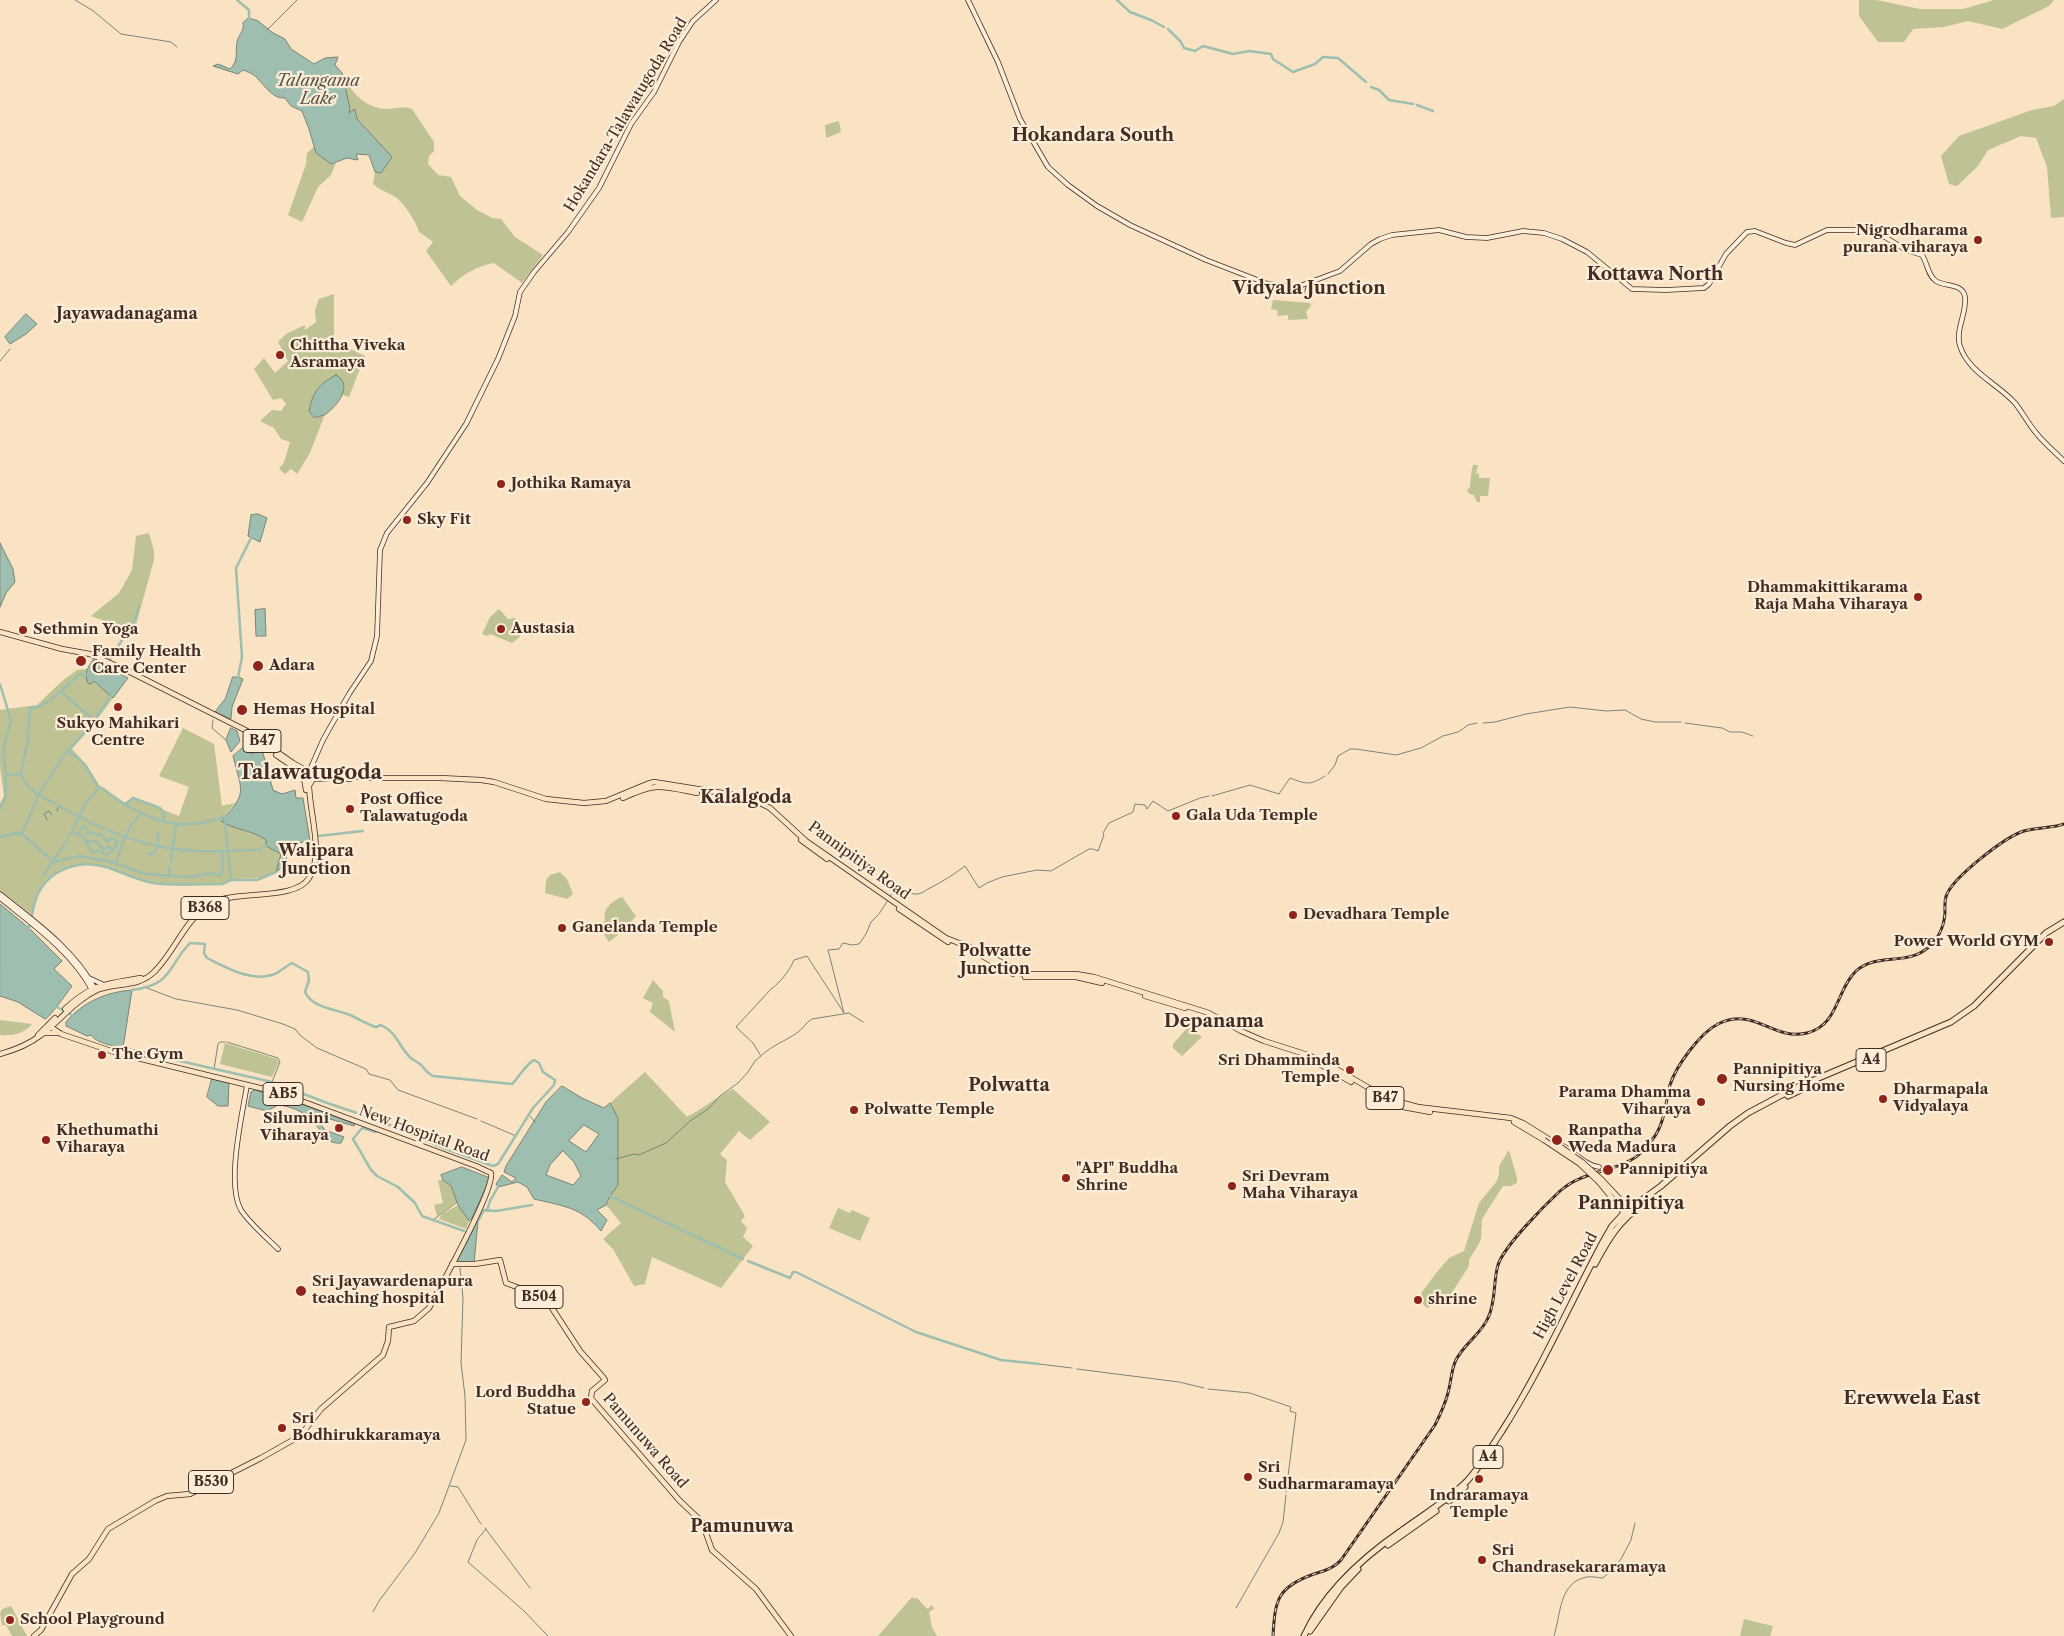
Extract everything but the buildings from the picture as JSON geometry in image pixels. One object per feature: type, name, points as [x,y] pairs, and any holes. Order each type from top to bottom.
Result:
[{"type":"highway","name":"High Level Road","points":[[1306,1636],[1313,1619],[1347,1574],[1382,1545],[1462,1486],[1474,1473],[1528,1387],[1612,1226],[1730,1126],[1748,1113],[1795,1088],[1880,1054],[1962,1016],[2046,933],[2064,923]]},
{"type":"main road","name":"Hokandara-Talawatugoda Road","points":[[309,774],[316,755],[349,694],[371,662],[377,626],[379,560],[382,545],[391,527],[427,484],[462,430],[498,359],[515,316],[520,292],[568,232],[599,188],[631,124],[654,92],[686,32],[698,16],[716,0]]},
{"type":"main road","points":[[968,0],[998,62],[1020,119],[1048,167],[1068,185],[1099,207],[1130,225],[1230,271],[1261,282],[1283,287],[1298,287],[1340,271],[1371,244],[1392,235],[1439,230],[1466,237],[1486,238],[1523,231],[1544,234],[1574,244],[1589,253],[1626,286],[1632,289],[1704,288],[1709,284],[1726,254],[1746,232],[1754,231],[1786,244],[1795,245],[1827,230],[1868,231],[1885,237],[1906,250],[1922,255],[1934,279],[1941,283],[1956,286],[1963,293],[1965,297],[1964,309],[1959,336],[1960,346],[1969,362],[2015,404],[2037,435],[2064,461]]},
{"type":"main road","points":[[1307,292],[1310,282]]},
{"type":"main road","name":"Pannipitiya Road","points":[[0,634],[90,654],[247,731],[309,774],[373,778],[481,780],[494,782],[546,799],[584,803],[606,801],[654,782],[748,797],[770,808],[806,840],[885,898]]},
{"type":"main road","name":"Pannipitiya Road","points":[[0,634],[62,652],[87,656],[134,677],[246,734],[293,767],[309,774],[373,781],[440,780],[481,782],[536,800],[584,805],[607,804],[654,786],[747,800],[769,810],[806,844],[946,938],[984,953],[1022,974],[1082,974],[1209,1013],[1264,1042],[1308,1055],[1388,1099],[1418,1107],[1511,1118],[1556,1143],[1582,1162],[1601,1181]]},
{"type":"main road","points":[[289,760],[308,767],[316,755]]},
{"type":"main road","points":[[316,755],[314,769],[326,774]]},
{"type":"main road","points":[[293,767],[303,776],[309,798]]},
{"type":"main road","name":"B368","points":[[148,978],[162,964],[182,933],[211,904],[232,898],[292,890],[307,882],[316,861],[309,798],[309,774]]},
{"type":"main road","points":[[309,798],[312,780],[332,778]]},
{"type":"main road","points":[[0,896],[26,917],[67,957],[88,980],[94,990]]},
{"type":"main road","name":"Pannipitiya Road","points":[[890,901],[942,939],[983,956],[1020,977],[1086,978],[1208,1015],[1240,1034],[1315,1062],[1395,1105],[1418,1110],[1510,1121],[1538,1136],[1580,1164],[1601,1181]]},
{"type":"main road","points":[[88,980],[102,984],[148,978]]},
{"type":"main road","points":[[35,1039],[84,994],[148,978]]},
{"type":"main road","points":[[84,994],[88,980]]},
{"type":"main road","points":[[71,1005],[102,984]]},
{"type":"main road","points":[[0,1054],[26,1046],[44,1033],[50,1025],[58,1020],[61,1014]]},
{"type":"main road","points":[[58,1020],[64,1034]]},
{"type":"main road","name":"New Hospital Road","points":[[50,1025],[64,1034],[117,1053],[280,1093],[491,1173],[492,1178],[487,1191],[452,1264],[426,1312],[414,1321],[389,1327]]},
{"type":"main road","name":"AB5","points":[[44,1033],[64,1034]]},
{"type":"main road","points":[[247,1085],[234,1174],[236,1197],[249,1221],[278,1249]]},
{"type":"main road","points":[[1538,1136],[1585,1170],[1589,1170]]},
{"type":"main road","points":[[1556,1143],[1570,1149],[1591,1165],[1599,1167]]},
{"type":"main road","name":"B47","points":[[1601,1181],[1628,1213]]},
{"type":"main road","name":"Pamunuwa Road","points":[[452,1264],[475,1264],[500,1260],[506,1283],[530,1292],[550,1305],[580,1351],[604,1377],[605,1380],[592,1391],[591,1398],[680,1500],[702,1522],[712,1550],[756,1589],[791,1636]]},
{"type":"main road","name":"B530","points":[[34,1636],[41,1630],[72,1574],[89,1560],[108,1529],[155,1501],[167,1496],[190,1494],[300,1436],[321,1409],[384,1355],[389,1327]]},
{"type":"green space","points":[[1859,0],[1876,0],[1920,9],[1963,9],[1994,0],[2054,0],[2049,6],[2002,29],[1968,21],[1944,27],[1913,29],[1904,42],[1878,42],[1859,16]]},
{"type":"green space","points":[[342,73],[345,80],[360,99],[367,103],[381,109],[403,107],[412,109],[434,142],[434,151],[429,156],[428,164],[438,175],[451,177],[460,196],[477,210],[492,218],[501,219],[515,237],[543,255],[522,283],[494,263],[471,271],[451,286],[426,251],[433,242],[419,232],[409,212],[398,199],[373,184],[375,172],[381,172],[373,136],[357,119],[355,110],[349,114]]},
{"type":"green space","points":[[2064,99],[2064,217],[2051,218],[2047,167],[2036,138],[2021,136],[1988,150],[1978,166],[1957,186],[1949,184],[1941,156],[1959,136],[2032,110],[2054,106]]},
{"type":"green space","points":[[839,121],[841,132],[826,138],[825,125]]},
{"type":"green space","points":[[314,147],[316,153],[331,164],[336,163],[331,175],[318,187],[302,222],[288,215],[306,164],[307,153]]},
{"type":"green space","points":[[334,294],[334,341],[365,356],[349,397],[343,395],[345,386],[309,411],[314,419],[325,414],[310,453],[297,474],[291,469],[285,474],[279,469],[284,462],[290,442],[281,439],[274,428],[260,421],[272,410],[281,411],[286,404],[281,398],[273,400],[254,369],[264,358],[275,373],[288,361],[278,342],[286,334],[305,325],[305,330],[316,322],[315,310],[319,299]]},
{"type":"green space","points":[[1273,300],[1310,303],[1311,306],[1306,312],[1308,319],[1288,320],[1288,315],[1278,316],[1277,310],[1271,309]]},
{"type":"green space","points":[[1473,465],[1478,465],[1476,474],[1479,473],[1479,478],[1490,478],[1488,496],[1480,496],[1480,502],[1477,502],[1474,495],[1469,494],[1467,489],[1470,488],[1471,475],[1474,474],[1471,474]]},
{"type":"green space","points":[[149,533],[154,551],[154,560],[134,632],[91,616],[119,593],[132,570],[136,536]]},
{"type":"green space","name":"Austasia","points":[[499,609],[508,619],[515,618],[520,637],[512,643],[490,634],[488,636],[482,634],[490,617]]},
{"type":"green space","points":[[87,669],[86,678],[94,681],[113,698],[72,749],[86,764],[100,786],[124,803],[133,798],[179,816],[189,787],[159,776],[183,728],[214,744],[222,806],[235,803],[221,820],[261,837],[266,840],[267,846],[282,854],[276,872],[262,877],[239,879],[221,884],[186,885],[152,883],[97,865],[72,866],[54,873],[42,886],[31,914],[0,890],[0,803],[4,796],[0,767],[0,710],[37,705],[61,682],[77,670]]},
{"type":"green space","points":[[560,872],[567,879],[573,894],[567,899],[545,893],[546,880],[550,875]]},
{"type":"green space","points":[[622,897],[636,916],[624,930],[609,942],[599,927],[605,921],[606,909]]},
{"type":"green space","points":[[653,980],[663,991],[663,997],[669,1001],[675,1032],[650,1012],[653,1003],[643,998]]},
{"type":"green space","points":[[0,1020],[32,1024],[17,1034],[0,1035]]},
{"type":"green space","points":[[1188,1027],[1202,1037],[1182,1056],[1173,1048],[1173,1044]]},
{"type":"green space","points":[[225,1043],[277,1059],[279,1062],[272,1077],[220,1064]]},
{"type":"green space","points":[[645,1072],[687,1117],[733,1089],[770,1122],[750,1140],[739,1131],[720,1154],[727,1160],[725,1182],[745,1216],[741,1221],[747,1228],[743,1237],[753,1246],[721,1288],[652,1257],[645,1284],[634,1286],[613,1249],[603,1239],[621,1223],[606,1205],[618,1185],[618,1118],[610,1103]]},
{"type":"green space","points":[[1509,1150],[1517,1183],[1511,1186],[1503,1186],[1482,1219],[1481,1240],[1469,1260],[1469,1266],[1451,1294],[1427,1308],[1420,1301],[1422,1292],[1449,1258],[1464,1251],[1479,1203],[1497,1181],[1499,1166]]},
{"type":"green space","points":[[438,1180],[443,1180],[451,1187],[457,1201],[437,1216],[434,1205],[443,1203]]},
{"type":"green space","points":[[458,1205],[469,1221],[466,1229],[439,1219],[442,1214]]},
{"type":"green space","points":[[838,1208],[850,1213],[852,1210],[870,1218],[860,1241],[829,1228]]},
{"type":"green space","points":[[912,1597],[915,1599],[916,1597],[927,1609],[932,1605],[934,1609],[929,1612],[932,1627],[937,1636],[878,1636]]},
{"type":"green space","name":"School Playground","points":[[11,1606],[27,1636],[12,1636],[6,1625],[2,1625],[0,1613],[2,1609]]},
{"type":"green space","points":[[1744,1619],[1773,1626],[1770,1636],[1740,1636]]},
{"type":"water","name":"Talangama Lake","points":[[249,18],[258,21],[273,33],[285,39],[291,49],[314,64],[325,58],[338,57],[335,65],[342,73],[350,108],[349,113],[355,109],[357,119],[392,157],[381,173],[375,172],[369,155],[356,154],[358,160],[347,158],[331,164],[316,153],[302,111],[291,106],[285,98],[273,95],[250,73],[243,70],[238,74],[213,66],[218,64],[230,69],[233,66],[236,60],[237,42],[243,28],[243,23]]},
{"type":"water","points":[[26,314],[37,324],[10,344],[5,337]]},
{"type":"water","points":[[336,375],[344,384],[342,395],[335,406],[326,414],[314,418],[309,411],[312,399],[325,382]]},
{"type":"water","points":[[258,514],[267,518],[260,542],[248,536],[251,515]]},
{"type":"water","points":[[0,543],[13,569],[15,582],[6,593],[0,607]]},
{"type":"water","points":[[265,609],[266,636],[256,636],[255,610]]},
{"type":"water","points":[[93,660],[128,678],[113,698],[94,681],[91,684],[88,683],[87,671]]},
{"type":"water","points":[[233,677],[243,679],[232,707],[231,719],[215,712],[225,699]]},
{"type":"water","points":[[231,728],[237,731],[240,741],[231,752],[226,740]]},
{"type":"water","points":[[244,747],[252,754],[259,750],[263,753],[273,790],[282,794],[295,790],[296,798],[303,798],[310,841],[290,844],[287,848],[286,865],[276,872],[281,854],[266,846],[266,840],[221,821],[236,804],[239,797],[240,785],[233,756]]},
{"type":"water","points":[[0,904],[29,928],[62,961],[54,969],[72,986],[45,1019],[18,1002],[0,996]]},
{"type":"water","points":[[132,990],[123,1048],[101,1042],[91,1035],[87,1036],[66,1026],[66,1022],[73,1015],[96,999],[113,993]]},
{"type":"water","points":[[212,1079],[229,1083],[228,1106],[218,1106],[207,1097]]},
{"type":"water","points":[[562,1086],[604,1108],[610,1103],[618,1118],[618,1185],[606,1205],[597,1210],[607,1220],[601,1231],[579,1212],[534,1199],[527,1187],[518,1182],[498,1187],[496,1184],[502,1175],[512,1182],[516,1178],[504,1172],[506,1166],[546,1102]],"holes":[[[584,1125],[599,1134],[586,1152],[569,1141]],[[563,1151],[574,1162],[581,1176],[573,1185],[546,1175],[550,1165]]]},
{"type":"water","points":[[255,1090],[290,1100],[355,1124],[354,1126],[323,1117],[319,1122],[325,1130],[344,1137],[341,1143],[336,1143],[327,1139],[311,1119],[296,1109],[278,1105],[267,1111],[248,1106],[251,1092]]},
{"type":"water","points":[[462,1167],[490,1178],[469,1221],[458,1205],[451,1186],[443,1180],[441,1175]]},
{"type":"water","points":[[476,1220],[478,1221],[474,1263],[457,1262]]},
{"type":"waterway","points":[[75,0],[92,10],[121,34],[171,42],[177,47]]},
{"type":"waterway","points":[[237,0],[249,10],[249,18]]},
{"type":"waterway","points":[[268,29],[297,0]]},
{"type":"waterway","points":[[1117,0],[1130,12],[1164,27]]},
{"type":"waterway","points":[[1168,29],[1181,42],[1184,48],[1195,51],[1203,46],[1233,54],[1249,51],[1271,54],[1273,59],[1293,72],[1315,64],[1323,57],[1338,58],[1366,82]]},
{"type":"waterway","points":[[1371,87],[1379,90],[1389,100],[1413,104]]},
{"type":"waterway","points":[[1417,105],[1433,111]]},
{"type":"waterway","points":[[0,361],[10,349]]},
{"type":"waterway","points":[[238,677],[242,657],[236,568],[251,538]]},
{"type":"waterway","points":[[110,659],[134,621],[139,606]]},
{"type":"waterway","points":[[86,675],[80,674],[43,705],[30,708],[28,738],[21,774],[23,780],[31,789],[90,822],[124,837],[142,842],[178,849],[205,851],[258,850],[266,846]]},
{"type":"waterway","points":[[0,684],[11,720],[3,751],[6,775],[5,797],[0,809]]},
{"type":"waterway","points":[[61,692],[94,720]]},
{"type":"waterway","points":[[22,834],[39,794],[63,756],[89,728],[111,696]]},
{"type":"waterway","points":[[1483,723],[1570,707],[1606,711],[1625,710],[1641,719],[1655,722],[1681,722]]},
{"type":"waterway","points":[[213,720],[212,728],[226,740]]},
{"type":"waterway","points":[[1328,774],[1335,765],[1338,756],[1350,749],[1396,755],[1421,748],[1443,736],[1458,732],[1468,725],[1477,723]]},
{"type":"waterway","points":[[1685,723],[1722,728],[1730,732],[1742,732],[1753,736]]},
{"type":"waterway","points":[[68,750],[85,765],[99,788]]},
{"type":"waterway","points":[[6,775],[21,774]]},
{"type":"waterway","points":[[1212,796],[1250,785],[1279,794],[1290,778],[1300,782],[1311,783],[1325,776]]},
{"type":"waterway","points":[[69,837],[86,803],[99,788],[102,788],[131,808],[160,821],[175,824],[191,824],[208,822],[225,816]]},
{"type":"waterway","points":[[890,896],[896,891],[914,894],[921,893],[965,866],[979,888],[1002,877],[1037,870],[1051,871],[1089,849],[1098,851],[1103,833],[1109,823],[1133,812],[1135,804],[1145,805],[1147,809],[1153,801],[1168,811],[1209,796]]},
{"type":"waterway","points":[[124,805],[133,798],[160,808],[164,813],[163,821]]},
{"type":"waterway","points":[[57,811],[59,806]]},
{"type":"waterway","points":[[47,820],[44,814],[49,811],[52,815]]},
{"type":"waterway","points":[[116,864],[131,825],[140,814]]},
{"type":"waterway","points":[[225,824],[231,880],[257,880],[276,872]]},
{"type":"waterway","points":[[171,862],[176,825]]},
{"type":"waterway","points":[[72,831],[83,837],[92,852],[98,851],[107,855],[114,849],[117,843],[117,841],[111,838],[108,842],[100,834],[97,835],[91,832],[87,834],[86,826],[78,834]]},
{"type":"waterway","points":[[318,836],[363,831]]},
{"type":"waterway","points":[[0,837],[16,833],[22,834],[54,862],[79,856],[108,861],[146,874],[189,877],[212,873],[219,876],[223,865],[221,851]]},
{"type":"waterway","points":[[148,854],[154,853],[158,846],[158,833]]},
{"type":"waterway","points":[[44,875],[67,840]]},
{"type":"waterway","points":[[84,840],[96,841],[103,849],[110,847],[113,850]]},
{"type":"waterway","points":[[29,928],[35,902],[43,885],[58,872],[76,865],[86,864],[106,867],[141,880],[161,884],[222,884],[231,880]]},
{"type":"waterway","points":[[169,876],[170,866]]},
{"type":"waterway","points":[[616,1159],[634,1154],[639,1155],[666,1143],[690,1121],[708,1109],[748,1072],[755,1061],[761,1056],[753,1043],[736,1027],[781,980],[794,960],[807,956],[844,1013],[828,950],[839,949],[843,943],[859,944],[871,922],[888,900]]},
{"type":"waterway","points":[[123,1048],[272,1082],[378,1120],[446,1149],[493,1166],[498,1164],[533,1108],[554,1085],[555,1080],[543,1072],[539,1063],[534,1060],[512,1084],[433,1076],[409,1057],[394,1035],[386,1028],[381,1025],[376,1027],[350,1015],[313,1002],[305,992],[309,980],[308,972],[292,963],[275,974],[258,977],[249,976],[207,958],[204,953],[205,944],[190,943],[168,974],[162,979],[155,984],[132,990]]},
{"type":"waterway","points":[[147,988],[176,999],[237,1010],[283,1024],[295,1029],[317,1048],[366,1069],[369,1074],[390,1080],[398,1090],[477,1119]]},
{"type":"waterway","points":[[55,1006],[72,1015]]},
{"type":"waterway","points":[[762,1055],[770,1048],[797,1033],[812,1019],[849,1013],[863,1022]]},
{"type":"waterway","points":[[214,1069],[218,1044],[225,1042]]},
{"type":"waterway","points":[[227,1042],[278,1058],[280,1062],[272,1082]]},
{"type":"waterway","points":[[529,1115],[535,1122]]},
{"type":"waterway","points":[[481,1121],[516,1136]]},
{"type":"waterway","points":[[376,1132],[362,1128],[353,1139],[371,1170],[377,1176],[398,1187],[415,1203],[422,1216],[464,1231]]},
{"type":"waterway","points":[[487,1211],[498,1187]]},
{"type":"waterway","points":[[610,1196],[743,1259]]},
{"type":"waterway","points":[[433,1220],[457,1202]]},
{"type":"waterway","points":[[478,1221],[484,1210],[496,1211],[532,1205]]},
{"type":"waterway","points":[[748,1261],[790,1278],[793,1272],[796,1272],[916,1332],[1001,1360],[1039,1364]]},
{"type":"waterway","points":[[373,1612],[415,1553],[439,1513],[466,1440],[465,1396],[461,1363],[463,1298],[460,1268]]},
{"type":"waterway","points":[[1039,1364],[1072,1368]]},
{"type":"waterway","points":[[1077,1369],[1179,1382],[1204,1388]]},
{"type":"waterway","points":[[1208,1389],[1250,1393],[1291,1407],[1290,1411],[1296,1413],[1286,1492]]},
{"type":"waterway","points":[[450,1486],[458,1487],[481,1524]]},
{"type":"waterway","points":[[1236,1608],[1279,1533],[1283,1522],[1286,1495]]},
{"type":"waterway","points":[[1554,1636],[1560,1609],[1566,1592],[1571,1585],[1587,1577],[1603,1578],[1616,1566],[1631,1540],[1635,1523]]},
{"type":"waterway","points":[[485,1528],[530,1588]]},
{"type":"waterway","points":[[486,1529],[477,1540],[468,1562],[524,1611],[548,1636]]},
{"type":"railway","points":[[1273,1636],[1275,1613],[1280,1596],[1292,1584],[1332,1567],[1341,1560],[1435,1425],[1447,1397],[1456,1360],[1485,1324],[1491,1312],[1498,1265],[1508,1247],[1535,1216],[1568,1185],[1586,1176],[1613,1168],[1640,1154],[1660,1127],[1673,1077],[1696,1042],[1711,1028],[1731,1020],[1743,1019],[1753,1021],[1795,1034],[1807,1033],[1817,1029],[1831,1015],[1849,979],[1856,971],[1872,962],[1917,954],[1933,943],[1943,924],[1947,894],[1969,868],[2003,842],[2021,832],[2064,824]]},
{"type":"place","name":"Nigrodharama purana viharaya","points":[[1978,240]]},
{"type":"place","name":"Chittha Viveka Asramaya","points":[[280,355]]},
{"type":"place","name":"Jothika Ramaya","points":[[501,484]]},
{"type":"place","name":"Sky Fit","points":[[407,520]]},
{"type":"place","name":"Dhammakittikarama Raja Maha Viharaya","points":[[1918,597]]},
{"type":"place","name":"Austasia","points":[[501,629]]},
{"type":"place","name":"Sethmin Yoga","points":[[23,630]]},
{"type":"place","name":"Family Health Care Center","points":[[81,661]]},
{"type":"place","name":"Adara","points":[[258,666]]},
{"type":"place","name":"Sukyo Mahikari Centre","points":[[118,707]]},
{"type":"place","name":"Hemas Hospital","points":[[242,710]]},
{"type":"place","name":"Post Office Talawatugoda","points":[[350,809]]},
{"type":"place","name":"Gala Uda Temple","points":[[1176,816]]},
{"type":"place","name":"Devadhara Temple","points":[[1293,915]]},
{"type":"place","name":"Ganelanda Temple","points":[[562,928]]},
{"type":"place","name":"Power World GYM","points":[[2049,942]]},
{"type":"place","name":"The Gym","points":[[102,1055]]},
{"type":"place","name":"Sri Dhamminda Temple","points":[[1350,1070]]},
{"type":"place","name":"Pannipitiya Nursing Home","points":[[1722,1079]]},
{"type":"place","name":"Dharmapala Vidyalaya","points":[[1883,1099]]},
{"type":"place","name":"Parama Dhamma Viharaya","points":[[1701,1102]]},
{"type":"place","name":"Polwatte Temple","points":[[854,1110]]},
{"type":"place","name":"Silumini Viharaya","points":[[339,1128]]},
{"type":"place","name":"Khethumathi Viharaya","points":[[46,1140]]},
{"type":"place","name":"Ranpatha Weda Madura","points":[[1557,1140]]},
{"type":"place","name":"Pannipitiya","points":[[1608,1170]]},
{"type":"place","name":"\"API\" Buddha Shrine","points":[[1066,1178]]},
{"type":"place","name":"Sri Devram Maha Viharaya","points":[[1232,1186]]},
{"type":"place","name":"Sri Jayawardenapura teaching hospital","points":[[301,1291]]},
{"type":"place","name":"shrine","points":[[1418,1300]]},
{"type":"place","name":"Lord Buddha Statue","points":[[586,1402]]},
{"type":"place","name":"Sri Bodhirukkaramaya","points":[[282,1428]]},
{"type":"place","name":"Sri Sudharmaramaya","points":[[1248,1477]]},
{"type":"place","name":"Indraramaya Temple","points":[[1479,1479]]},
{"type":"place","name":"Sri Chandrasekararamaya","points":[[1482,1560]]},
{"type":"place","name":"School Playground","points":[[10,1620]]},
{"type":"district","name":"Hokandara South","points":[[1093,136]]},
{"type":"district","name":"Kottawa North","points":[[1655,275]]},
{"type":"district","name":"Vidyala Junction","points":[[1309,289]]},
{"type":"district","name":"Jayawadanagama","points":[[127,314]]},
{"type":"district","name":"Talawatugoda","points":[[310,773]]},
{"type":"district","name":"Kalalgoda","points":[[746,798]]},
{"type":"district","name":"Walipara Junction","points":[[316,860]]},
{"type":"district","name":"Polwatte Junction","points":[[995,960]]},
{"type":"district","name":"Depanama","points":[[1214,1022]]},
{"type":"district","name":"Polwatta","points":[[1009,1086]]},
{"type":"district","name":"Pannipitiya","points":[[1631,1204]]},
{"type":"district","name":"Erewwela East","points":[[1912,1399]]},
{"type":"district","name":"Pamunuwa","points":[[742,1527]]}]
